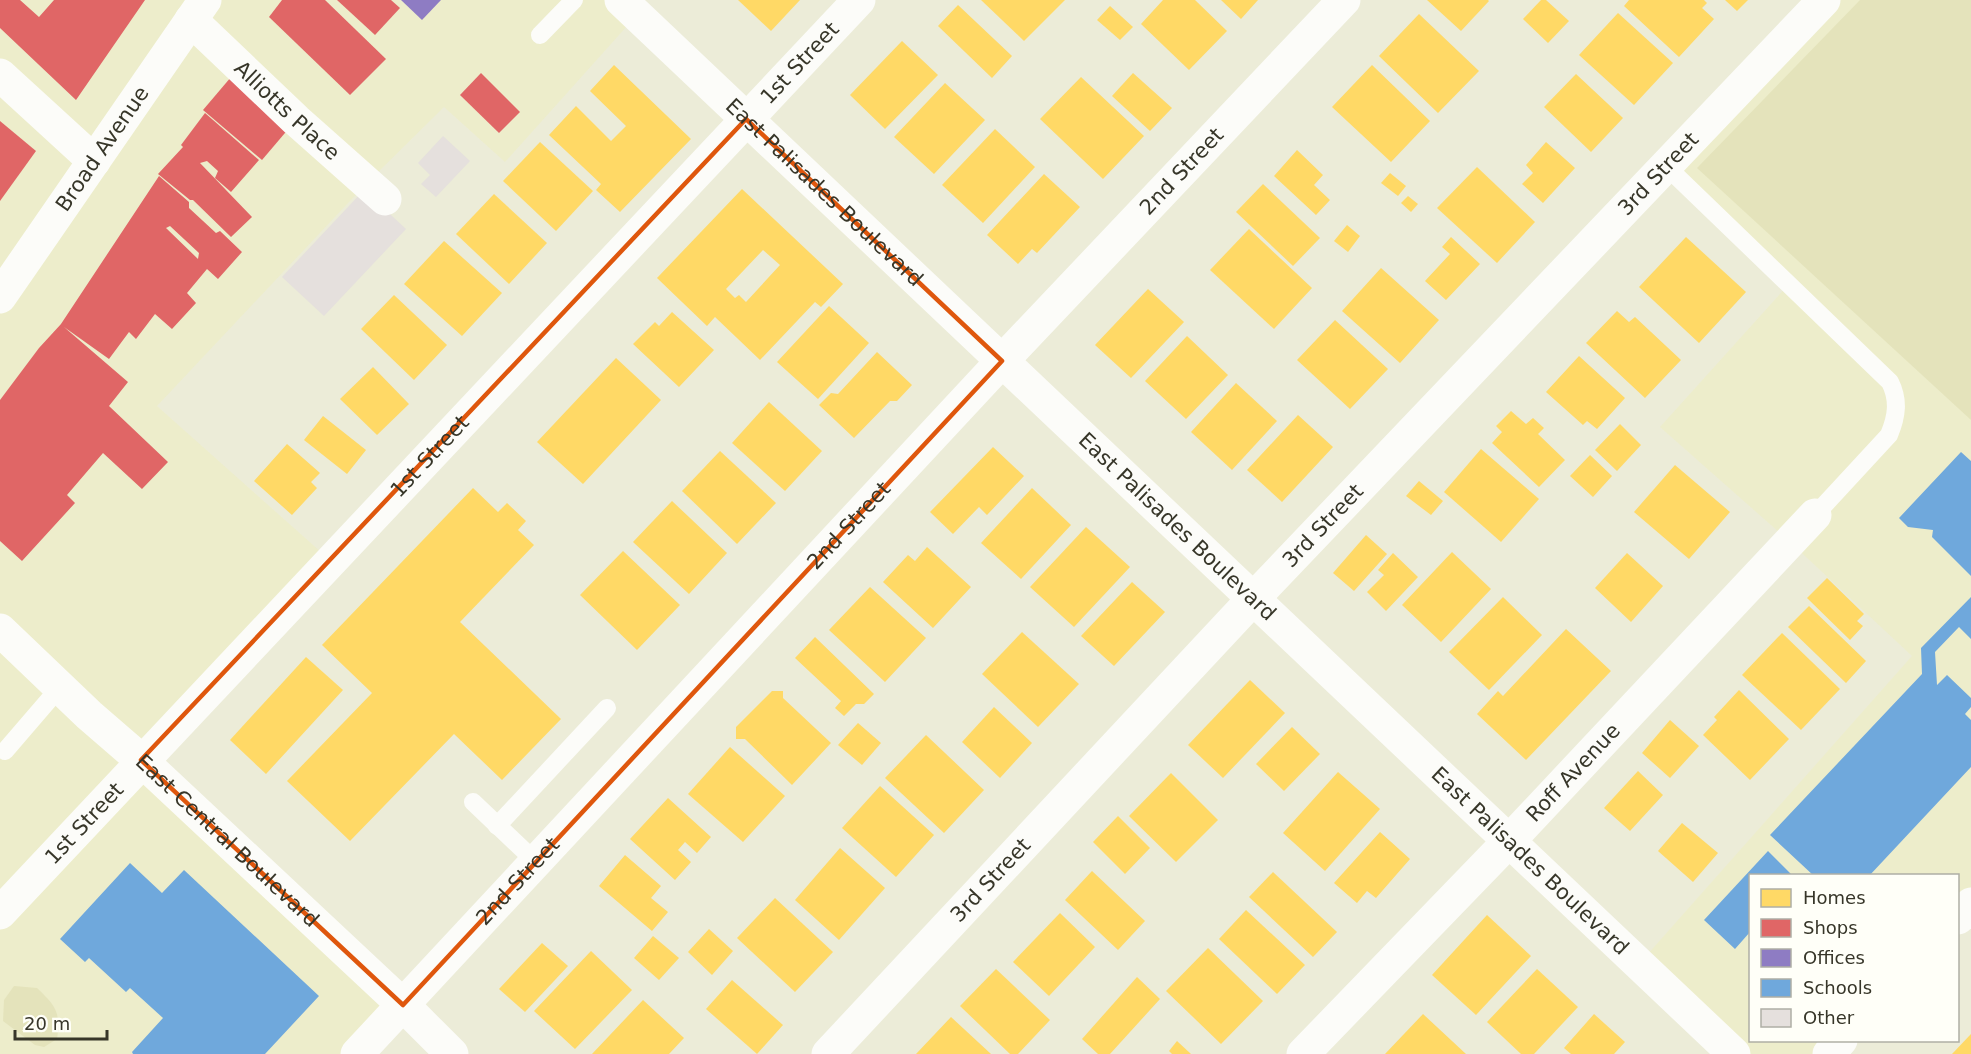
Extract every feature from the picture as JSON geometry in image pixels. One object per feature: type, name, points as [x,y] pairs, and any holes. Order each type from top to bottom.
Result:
[{"type":"street","name":"East Palisades Boulevard","points":[[621,0],[1734,1054]]},
{"type":"street","name":"1st Street","points":[[0,913],[84,825],[141,760],[513,369],[859,0]]},
{"type":"street","name":"2nd Street","points":[[357,1054],[1002,361],[1344,0]]},
{"type":"street","name":"3rd Street","points":[[828,1054],[1253,599],[1824,0]]},
{"type":"street","name":"Broad Avenue","points":[[0,297],[198,10]]},
{"type":"street","name":"Alliotts Place","points":[[198,10],[296,120],[385,200]]},
{"type":"street","points":[[0,75],[94,161]]},
{"type":"street","name":"Roff Avenue","points":[[1304,1054],[1509,840],[1815,514]]},
{"type":"street","name":"East Central Boulevard","points":[[0,630],[403,1005],[452,1054]]},
{"type":"street","points":[[1959,917],[1971,904]]},
{"type":"street","points":[[1828,1054],[1840,1042]]},
{"type":"lane","points":[[540,35],[573,0]]},
{"type":"lane","points":[[1666,166],[1890,382],[1896,394],[1894,422],[1888,435],[1815,514]]},
{"type":"lane","points":[[5,751],[60,687]]},
{"type":"lane","points":[[497,825],[607,708]]},
{"type":"lane","points":[[473,802],[536,862]]},
{"type":"highlighted area","points":[[746,119],[1002,361],[403,1005],[141,760]]},
{"type":"shaded area","points":[[0,0],[620,0],[637,15],[505,162],[444,107],[367,183],[157,406],[331,561],[142,760],[403,1005],[357,1054],[0,1054]]},
{"type":"shaded area","points":[[1824,0],[1971,0],[1971,904],[1959,917],[1959,874],[1749,874],[1749,1042],[1840,1042],[1829,1054],[1734,1054],[1639,964],[1912,656],[1789,541],[1660,427],[1788,285],[1666,166]]},
{"type":"shaded area","points":[[1860,0],[1971,0],[1971,420],[1697,168]]},
{"type":"shaded area","points":[[14,986],[37,988],[49,1000],[56,1010],[57,1039],[44,1047],[35,1045],[3,1021],[4,1000]]},
{"type":"building: Homes","points":[[738,0],[800,0],[771,31]]},
{"type":"building: Homes","points":[[981,0],[1065,0],[1024,41]]},
{"type":"building: Homes","points":[[1163,0],[1195,0],[1227,31],[1189,70],[1141,24]]},
{"type":"building: Homes","points":[[1221,0],[1258,0],[1241,19]]},
{"type":"building: Homes","points":[[1427,0],[1488,0],[1489,1],[1461,31]]},
{"type":"building: Homes","points":[[1541,0],[1546,0],[1569,21],[1548,43],[1523,19]]},
{"type":"building: Homes","points":[[1629,0],[1704,0],[1707,3],[1702,8],[1714,19],[1679,57],[1624,6]]},
{"type":"building: Homes","points":[[1725,0],[1748,0],[1737,11]]},
{"type":"building: Homes","points":[[958,5],[1012,56],[992,78],[938,26]]},
{"type":"building: Homes","points":[[1110,6],[1133,27],[1120,40],[1097,20]]},
{"type":"building: Homes","points":[[1618,13],[1673,63],[1634,105],[1579,55]]},
{"type":"building: Homes","points":[[1419,14],[1479,71],[1438,113],[1379,56]]},
{"type":"building: Homes","points":[[902,41],[938,75],[885,129],[850,95]]},
{"type":"building: Homes","points":[[614,65],[691,139],[620,212],[596,190],[601,184],[549,135],[576,106],[611,141],[626,126],[590,91]]},
{"type":"building: Homes","points":[[1372,65],[1430,121],[1391,162],[1332,107]]},
{"type":"building: Homes","points":[[1133,73],[1172,108],[1150,131],[1112,96]]},
{"type":"building: Homes","points":[[1576,74],[1623,118],[1591,152],[1544,107]]},
{"type":"building: Homes","points":[[1081,77],[1144,136],[1103,179],[1040,119]]},
{"type":"building: Homes","points":[[945,83],[985,120],[934,174],[894,137]]},
{"type":"building: Homes","points":[[995,129],[1035,167],[983,223],[942,185]]},
{"type":"building: Homes","points":[[540,142],[593,191],[556,231],[503,181]]},
{"type":"building: Homes","points":[[1546,142],[1575,168],[1543,203],[1522,184],[1533,173],[1526,165]]},
{"type":"building: Homes","points":[[1297,150],[1323,175],[1314,185],[1330,200],[1316,215],[1274,176]]},
{"type":"building: Homes","points":[[1477,167],[1535,222],[1497,263],[1437,208]]},
{"type":"building: Homes","points":[[1390,173],[1406,186],[1398,196],[1381,183]]},
{"type":"building: Homes","points":[[1044,174],[1080,207],[1037,253],[1032,249],[1018,264],[987,235]]},
{"type":"building: Homes","points":[[1263,184],[1320,238],[1293,266],[1236,212]]},
{"type":"building: Homes","points":[[742,189],[843,284],[821,307],[815,302],[760,360],[715,317],[707,326],[657,278]],"holes":[[[763,250],[780,265],[746,302],[739,295],[735,298],[726,289]]]},
{"type":"building: Homes","points":[[494,194],[547,243],[509,284],[456,234]]},
{"type":"building: Homes","points":[[1408,196],[1418,204],[1411,212],[1401,203]]},
{"type":"building: Homes","points":[[1347,225],[1360,236],[1348,252],[1334,241]]},
{"type":"building: Homes","points":[[1249,229],[1312,288],[1274,329],[1210,270]]},
{"type":"building: Homes","points":[[1451,237],[1480,264],[1446,300],[1425,281],[1450,254],[1442,247]]},
{"type":"building: Homes","points":[[1686,237],[1746,292],[1699,343],[1639,287]]},
{"type":"building: Homes","points":[[444,241],[502,293],[462,336],[404,284]]},
{"type":"building: Homes","points":[[1381,268],[1439,320],[1400,363],[1342,311]]},
{"type":"building: Homes","points":[[1148,289],[1184,322],[1131,378],[1095,345]]},
{"type":"building: Homes","points":[[394,295],[447,345],[414,380],[361,329]]},
{"type":"building: Homes","points":[[829,306],[869,343],[818,399],[777,362]]},
{"type":"building: Homes","points":[[1617,311],[1629,322],[1635,317],[1681,360],[1645,398],[1586,343]]},
{"type":"building: Homes","points":[[672,312],[714,350],[679,387],[633,344],[655,322],[659,326]]},
{"type":"building: Homes","points":[[1335,320],[1388,369],[1350,409],[1297,360]]},
{"type":"building: Homes","points":[[1187,336],[1228,375],[1186,419],[1145,381]]},
{"type":"building: Homes","points":[[877,352],[912,385],[897,401],[890,401],[854,438],[819,405],[831,393],[838,394]]},
{"type":"building: Homes","points":[[1579,356],[1625,398],[1597,429],[1587,421],[1583,425],[1546,392]]},
{"type":"building: Homes","points":[[616,358],[661,400],[583,484],[537,442]]},
{"type":"building: Homes","points":[[373,367],[409,404],[377,435],[340,399]]},
{"type":"building: Homes","points":[[1236,383],[1277,421],[1232,470],[1191,432]]},
{"type":"building: Homes","points":[[769,402],[822,451],[785,491],[732,443]]},
{"type":"building: Homes","points":[[1511,411],[1526,424],[1533,418],[1544,428],[1538,434],[1565,460],[1539,487],[1492,443],[1502,432],[1496,426]]},
{"type":"building: Homes","points":[[1298,415],[1333,447],[1282,502],[1247,470]]},
{"type":"building: Homes","points":[[323,416],[366,450],[347,474],[304,440]]},
{"type":"building: Homes","points":[[1620,424],[1641,445],[1617,471],[1595,450]]},
{"type":"building: Homes","points":[[287,444],[320,473],[311,482],[317,488],[292,515],[254,481]]},
{"type":"building: Homes","points":[[993,447],[1024,476],[987,515],[979,507],[953,534],[930,512]]},
{"type":"building: Homes","points":[[1481,449],[1539,499],[1501,542],[1444,492]]},
{"type":"building: Homes","points":[[720,451],[776,503],[737,544],[682,491]]},
{"type":"building: Homes","points":[[1590,455],[1612,476],[1593,497],[1570,476]]},
{"type":"building: Homes","points":[[1675,465],[1730,512],[1689,559],[1634,512]]},
{"type":"building: Homes","points":[[1419,481],[1443,501],[1431,515],[1406,496]]},
{"type":"building: Homes","points":[[473,488],[498,512],[507,503],[526,521],[518,530],[534,545],[460,622],[561,719],[502,780],[454,734],[350,841],[287,781],[372,693],[322,645]]},
{"type":"building: Homes","points":[[1032,488],[1071,525],[1021,579],[981,543]]},
{"type":"building: Homes","points":[[672,501],[727,553],[689,594],[633,542]]},
{"type":"building: Homes","points":[[1086,527],[1130,567],[1074,627],[1030,587]]},
{"type":"building: Homes","points":[[1366,535],[1387,554],[1354,591],[1333,573]]},
{"type":"building: Homes","points":[[927,547],[971,587],[933,628],[883,582],[908,555],[915,561]]},
{"type":"building: Homes","points":[[623,551],[680,605],[637,650],[580,595]]},
{"type":"building: Homes","points":[[1452,552],[1491,589],[1441,642],[1402,605]]},
{"type":"building: Homes","points":[[1393,553],[1418,577],[1386,611],[1367,592],[1384,575],[1378,570]]},
{"type":"building: Homes","points":[[1627,553],[1663,586],[1631,622],[1595,588]]},
{"type":"building: Homes","points":[[1827,578],[1864,614],[1857,621],[1863,626],[1850,640],[1807,598]]},
{"type":"building: Homes","points":[[1132,582],[1165,612],[1114,666],[1081,636]]},
{"type":"building: Homes","points":[[870,587],[926,638],[885,682],[829,630]]},
{"type":"building: Homes","points":[[1503,597],[1542,635],[1489,690],[1449,652]]},
{"type":"building: Homes","points":[[1809,606],[1866,661],[1846,683],[1788,627]]},
{"type":"building: Homes","points":[[1566,629],[1611,671],[1526,760],[1477,714],[1498,691],[1503,696]]},
{"type":"building: Homes","points":[[1022,632],[1079,684],[1038,727],[982,674]]},
{"type":"building: Homes","points":[[1782,633],[1840,689],[1801,730],[1742,675]]},
{"type":"building: Homes","points":[[815,637],[874,694],[864,704],[856,704],[844,716],[835,708],[841,701],[795,658]]},
{"type":"building: Homes","points":[[306,657],[343,690],[266,774],[230,740]]},
{"type":"building: Homes","points":[[1250,680],[1285,713],[1223,778],[1188,745]]},
{"type":"building: Homes","points":[[1739,690],[1789,739],[1750,780],[1703,735],[1717,720],[1714,717]]},
{"type":"building: Homes","points":[[772,691],[783,691],[783,698],[831,743],[792,785],[745,739],[736,739],[736,727]]},
{"type":"building: Homes","points":[[994,707],[1032,743],[1000,778],[962,742]]},
{"type":"building: Homes","points":[[1670,720],[1699,746],[1670,778],[1642,753]]},
{"type":"building: Homes","points":[[858,723],[881,743],[862,765],[838,745]]},
{"type":"building: Homes","points":[[1292,727],[1320,754],[1284,791],[1256,764]]},
{"type":"building: Homes","points":[[926,735],[984,790],[944,833],[885,778]]},
{"type":"building: Homes","points":[[730,747],[785,796],[743,842],[688,794]]},
{"type":"building: Homes","points":[[1638,771],[1663,795],[1630,831],[1604,808]]},
{"type":"building: Homes","points":[[1338,772],[1380,809],[1325,871],[1283,833]]},
{"type":"building: Homes","points":[[1171,773],[1218,820],[1176,862],[1129,816]]},
{"type":"building: Homes","points":[[880,786],[934,835],[896,877],[842,828]]},
{"type":"building: Homes","points":[[668,798],[711,837],[697,853],[685,842],[678,850],[691,862],[675,880],[630,839]]},
{"type":"building: Homes","points":[[1118,816],[1150,848],[1125,874],[1093,842]]},
{"type":"building: Homes","points":[[1682,823],[1718,853],[1693,882],[1658,851]]},
{"type":"building: Homes","points":[[1380,832],[1410,859],[1376,898],[1367,891],[1357,903],[1334,883]]},
{"type":"building: Homes","points":[[840,848],[885,888],[839,940],[795,900]]},
{"type":"building: Homes","points":[[625,855],[661,886],[651,898],[668,912],[652,931],[599,886]]},
{"type":"building: Homes","points":[[1092,871],[1145,921],[1118,950],[1065,900]]},
{"type":"building: Homes","points":[[1273,872],[1337,932],[1313,957],[1249,897]]},
{"type":"building: Homes","points":[[775,898],[833,952],[795,992],[737,938]]},
{"type":"building: Homes","points":[[1246,910],[1305,965],[1277,994],[1219,939]]},
{"type":"building: Homes","points":[[1060,913],[1095,947],[1049,996],[1013,962]]},
{"type":"building: Homes","points":[[1487,915],[1531,956],[1476,1015],[1432,975]]},
{"type":"building: Homes","points":[[709,929],[733,951],[712,975],[688,952]]},
{"type":"building: Homes","points":[[653,936],[679,958],[659,980],[634,958]]},
{"type":"building: Homes","points":[[542,943],[568,966],[525,1012],[499,989]]},
{"type":"building: Homes","points":[[1208,948],[1263,1001],[1221,1044],[1166,991]]},
{"type":"building: Homes","points":[[591,951],[632,990],[575,1049],[534,1011]]},
{"type":"building: Homes","points":[[996,969],[1050,1020],[1018,1054],[1010,1054],[960,1006]]},
{"type":"building: Homes","points":[[1537,969],[1578,1007],[1534,1054],[1521,1054],[1487,1022]]},
{"type":"building: Homes","points":[[1137,977],[1160,999],[1110,1054],[1098,1054],[1082,1039]]},
{"type":"building: Homes","points":[[732,980],[783,1025],[757,1054],[706,1009]]},
{"type":"building: Homes","points":[[643,1000],[684,1038],[669,1054],[592,1054]]},
{"type":"building: Homes","points":[[1423,1014],[1466,1054],[1385,1054]]},
{"type":"building: Homes","points":[[1594,1014],[1625,1042],[1614,1054],[1571,1054],[1564,1048]]},
{"type":"building: Homes","points":[[951,1017],[991,1054],[916,1054]]},
{"type":"building: Homes","points":[[1971,1034],[1971,1054],[1952,1054]]},
{"type":"building: Homes","points":[[1177,1041],[1191,1054],[1172,1054],[1169,1051]]},
{"type":"building: Shops","points":[[0,0],[20,0],[39,17],[54,0],[145,0],[76,100],[0,28]]},
{"type":"building: Shops","points":[[282,0],[325,0],[386,59],[350,95],[269,17]]},
{"type":"building: Shops","points":[[337,0],[391,0],[400,8],[375,35]]},
{"type":"building: Shops","points":[[237,70],[296,120],[262,160],[203,110]]},
{"type":"building: Shops","points":[[481,73],[520,112],[499,133],[460,95]]},
{"type":"building: Shops","points":[[205,113],[259,160],[231,192],[215,178],[218,171],[207,161],[200,163],[252,217],[231,237],[193,200],[158,174],[183,147],[181,145]]},
{"type":"building: Shops","points":[[0,121],[36,151],[0,201]]},
{"type":"building: Shops","points":[[159,176],[189,202],[189,208],[216,233],[220,231],[242,252],[218,279],[207,269],[187,293],[196,303],[172,329],[155,314],[136,339],[129,332],[109,359],[64,327],[128,382],[109,406],[168,462],[142,489],[103,453],[67,495],[75,503],[22,561],[0,541],[0,400],[39,348],[61,324]],"holes":[[[170,226],[199,253],[198,259],[166,228]]]},
{"type":"building: Offices","points":[[401,0],[441,0],[422,20]]},
{"type":"building: Schools","points":[[1961,452],[1971,461],[1971,576],[1932,537],[1933,530],[1908,527],[1899,518]]},
{"type":"building: Schools","points":[[1971,597],[1971,639],[1959,627],[1935,652],[1937,685],[1947,675],[1971,698],[1971,707],[1965,714],[1971,720],[1971,767],[1871,874],[1812,874],[1770,835],[1922,674],[1921,648]]},
{"type":"building: Schools","points":[[1768,851],[1791,874],[1749,874],[1749,933],[1735,949],[1704,920]]},
{"type":"building: Schools","points":[[130,863],[162,893],[184,870],[319,996],[265,1054],[133,1054],[132,1052],[163,1018],[130,988],[126,992],[89,958],[85,962],[60,939]]},
{"type":"building: Other","points":[[443,136],[470,161],[436,197],[421,184],[430,175],[418,163]]},
{"type":"building: Other","points":[[364,190],[406,229],[324,316],[282,277]]}]
